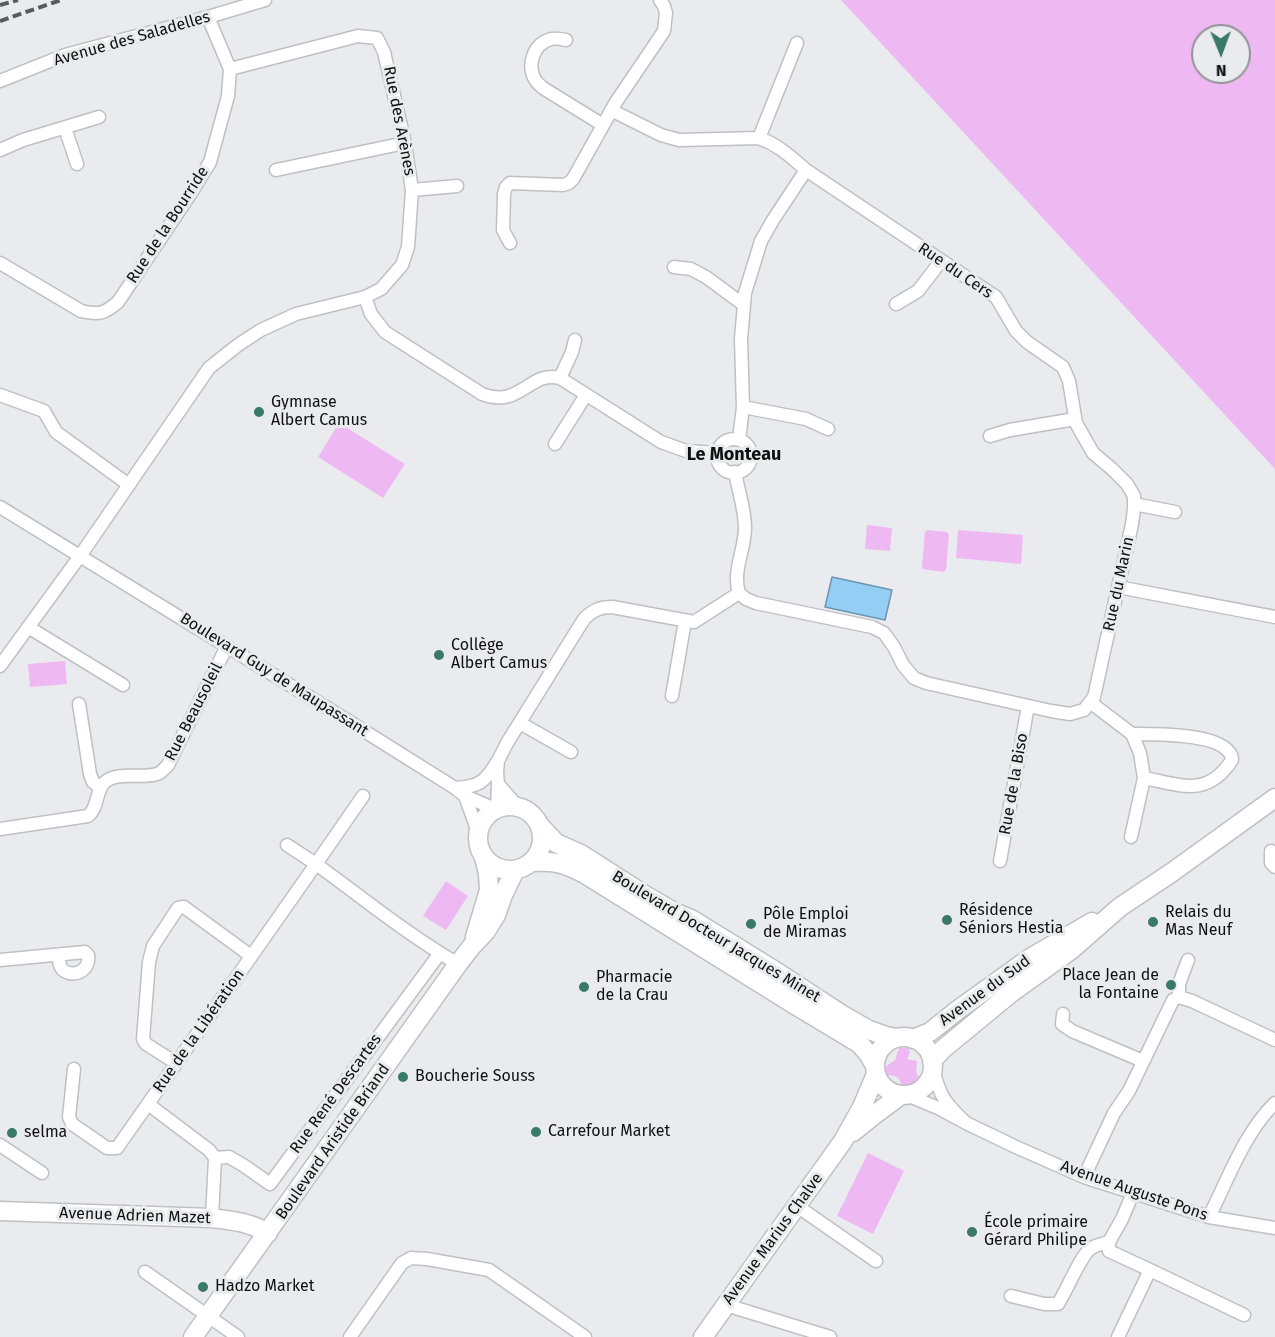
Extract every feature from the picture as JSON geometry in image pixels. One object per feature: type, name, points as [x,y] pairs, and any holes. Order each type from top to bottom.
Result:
[{"type":"main road","name":"Avenue du Sud","points":[[905,1039],[930,1032],[1030,958],[1082,926],[1120,907],[1275,798]]},
{"type":"main road","points":[[505,806],[518,807],[530,812],[536,819],[540,826],[542,842],[540,850],[523,866],[506,870],[490,863],[484,857],[480,849],[478,832],[486,816],[496,809],[505,806]]},
{"type":"main road","name":"Boulevard Docteur Jacques Minet","points":[[540,826],[556,843],[581,854],[645,895],[691,919],[841,1014],[869,1030],[905,1039]]},
{"type":"main road","name":"Boulevard Aristide Briand","points":[[472,946],[489,890],[484,857]]},
{"type":"main road","name":"Boulevard Docteur Jacques Minet","points":[[523,866],[557,862],[585,874],[860,1044],[869,1055],[875,1070]]},
{"type":"main road","name":"Boulevard Aristide Briand","points":[[194,1337],[458,964],[486,931],[496,915],[503,895],[523,866]]},
{"type":"main road","name":"Avenue du Sud","points":[[933,1065],[943,1049],[1011,993],[1071,950],[1120,907]]},
{"type":"main road","points":[[905,1039],[920,1042],[926,1047],[933,1065],[930,1079],[924,1087],[916,1093],[904,1095],[893,1093],[885,1088],[875,1070],[879,1052],[884,1046],[905,1039]]},
{"type":"main road","name":"Avenue Marius Chalve","points":[[703,1337],[843,1141],[862,1107],[875,1070]]},
{"type":"main road","name":"Avenue Marius Chalve","points":[[843,1141],[873,1115],[904,1095]]},
{"type":"main road","name":"Avenue Adrien Mazet","points":[[0,1211],[212,1218],[246,1222],[268,1233]]},
{"type":"street","name":"Avenue des Saladelles","points":[[0,81],[65,55],[265,0]]},
{"type":"street","points":[[510,243],[503,230],[506,187],[510,183],[569,183],[611,110],[664,31],[666,13],[660,0]]},
{"type":"street","name":"Rue de la Bourride","points":[[0,262],[81,311],[96,314],[108,311],[118,302],[210,162],[228,96],[230,69],[208,17]]},
{"type":"street","name":"Rue des Arènes","points":[[2,657],[28,627],[80,556],[209,368],[261,330],[296,314],[364,297],[381,289],[402,265],[408,247],[412,190],[405,143],[384,52],[377,38],[358,36],[230,69]]},
{"type":"street","points":[[566,40],[551,39],[540,44],[532,57],[531,69],[536,81],[543,88],[603,125]]},
{"type":"street","points":[[611,110],[661,135],[679,140],[759,138],[796,44]]},
{"type":"street","points":[[0,150],[23,140],[99,117]]},
{"type":"street","points":[[65,128],[77,164]]},
{"type":"street","name":"Rue du Cers","points":[[759,138],[778,146],[806,170],[996,297],[1016,331],[1027,342],[1063,367],[1069,381],[1075,419]]},
{"type":"street","points":[[276,170],[405,143]]},
{"type":"street","points":[[739,440],[743,407],[741,339],[744,305],[750,276],[761,241],[806,170]]},
{"type":"street","points":[[412,190],[457,186]]},
{"type":"street","points":[[897,304],[918,291],[941,261]]},
{"type":"street","points":[[674,267],[691,269],[706,277],[744,305]]},
{"type":"street","points":[[364,297],[371,314],[385,332],[491,398],[506,398],[544,377],[553,376],[560,378],[661,442],[686,451],[717,453]]},
{"type":"street","points":[[560,378],[575,340]]},
{"type":"street","points":[[0,395],[44,411],[56,432],[129,485]]},
{"type":"street","points":[[555,444],[586,395]]},
{"type":"street","points":[[743,407],[806,419],[828,429]]},
{"type":"street","points":[[990,436],[1010,430],[1075,419],[1093,453],[1127,484],[1134,496],[1134,504],[1175,512]]},
{"type":"street","points":[[730,439],[739,440],[748,447],[749,464],[735,472],[725,470],[717,458],[719,448],[730,439]]},
{"type":"street","points":[[735,472],[746,530],[737,573],[736,584],[739,593],[756,603],[872,627],[884,633],[903,665],[914,678],[926,683],[1070,714],[1084,710],[1090,702],[1132,734],[1140,753],[1144,778],[1131,837]]},
{"type":"street","name":"Rue du Marin","points":[[1090,702],[1094,698],[1132,524],[1134,504]]},
{"type":"street","name":"Boulevard Guy de Maupassant","points":[[0,507],[460,792],[496,809]]},
{"type":"street","points":[[1118,587],[1275,617]]},
{"type":"street","points":[[478,832],[460,792],[489,776],[584,619],[592,611],[600,607],[612,607],[694,622],[739,593]]},
{"type":"street","points":[[672,696],[685,621]]},
{"type":"street","points":[[28,627],[123,685]]},
{"type":"street","name":"Rue Beausoleil","points":[[100,788],[114,777],[158,774],[168,765],[227,646]]},
{"type":"street","points":[[0,829],[88,816],[93,812],[100,788],[93,782],[90,774],[79,704]]},
{"type":"street","name":"Rue de la Biso","points":[[1000,861],[1028,706]]},
{"type":"street","points":[[520,723],[571,752]]},
{"type":"street","points":[[1132,734],[1172,734],[1196,738],[1215,743],[1231,753],[1232,760],[1228,767],[1209,783],[1201,786],[1144,778]]},
{"type":"street","points":[[496,809],[498,761]]},
{"type":"street","points":[[498,784],[518,807]]},
{"type":"street","name":"Rue de la Libération","points":[[215,1158],[209,1150],[148,1104],[363,796]]},
{"type":"street","points":[[287,845],[458,964]]},
{"type":"street","points":[[1271,851],[1271,863],[1275,867]]},
{"type":"street","name":"Rue de la Libération","points":[[176,1064],[146,1044],[142,1038],[149,962],[153,946],[178,908],[184,908],[251,956]]},
{"type":"street","name":"Rue René Descartes","points":[[215,1158],[229,1157],[270,1184],[440,953]]},
{"type":"street","points":[[0,960],[58,955]]},
{"type":"street","points":[[1179,997],[1179,984],[1188,960]]},
{"type":"street","points":[[1084,1177],[1114,1113],[1128,1091],[1173,1000],[1179,997],[1192,1001],[1275,1040]]},
{"type":"street","points":[[1063,1014],[1062,1024],[1072,1031],[1143,1061]]},
{"type":"street","points":[[933,1065],[938,1088],[946,1104],[966,1123]]},
{"type":"street","points":[[74,1069],[69,1117],[72,1124],[106,1148],[117,1148],[148,1104]]},
{"type":"street","name":"Avenue Auguste Pons","points":[[904,1095],[938,1108],[1016,1147],[1084,1177],[1209,1217],[1275,1228]]},
{"type":"street","points":[[1209,1217],[1252,1129],[1275,1103]]},
{"type":"street","points":[[0,1145],[42,1173]]},
{"type":"street","points":[[212,1218],[215,1158]]},
{"type":"street","points":[[1133,1193],[1109,1242],[1110,1251],[1244,1315]]},
{"type":"street","points":[[797,1206],[876,1262]]},
{"type":"street","points":[[1011,1296],[1044,1304],[1058,1304],[1086,1253],[1092,1247],[1109,1242]]},
{"type":"street","points":[[351,1337],[402,1263],[411,1258],[489,1270],[585,1337]]},
{"type":"street","points":[[1118,1337],[1150,1270]]},
{"type":"street","points":[[145,1272],[238,1337]]},
{"type":"street","points":[[726,1305],[830,1337]]},
{"type":"shaded area","points":[[841,0],[1275,0],[1275,469]]},
{"type":"shaded area","points":[[339,423],[405,464],[383,498],[318,457]]},
{"type":"shaded area","points":[[867,525],[892,528],[890,551],[865,549]]},
{"type":"shaded area","points":[[928,530],[947,532],[949,535],[946,570],[943,572],[922,567],[925,532]]},
{"type":"shaded area","points":[[958,530],[1023,535],[1021,564],[956,558]]},
{"type":"shaded area","points":[[65,661],[67,684],[30,687],[28,664]]},
{"type":"shaded area","points":[[446,881],[468,896],[446,930],[423,916]]},
{"type":"shaded area","points":[[899,1048],[908,1048],[910,1052],[907,1059],[917,1061],[916,1072],[921,1077],[911,1085],[902,1086],[897,1077],[887,1075],[885,1067],[895,1060]]},
{"type":"shaded area","points":[[868,1153],[904,1171],[873,1234],[837,1216]]},
{"type":"water","points":[[832,577],[892,590],[885,620],[825,607]]},
{"type":"railway","points":[[0,5],[18,0]]},
{"type":"railway","points":[[0,21],[61,0]]},
{"type":"place","name":"Gymnase Albert Camus","points":[[259,412]]},
{"type":"place","name":"Collège Albert Camus","points":[[439,655]]},
{"type":"place","name":"Résidence Séniors Hestia","points":[[947,920]]},
{"type":"place","name":"Relais du Mas Neuf","points":[[1153,922]]},
{"type":"place","name":"Pôle Emploi de Miramas","points":[[751,924]]},
{"type":"place","name":"Place Jean de la Fontaine","points":[[1171,985]]},
{"type":"place","name":"Pharmacie de la Crau","points":[[584,987]]},
{"type":"place","name":"Boucherie Souss","points":[[403,1077]]},
{"type":"place","name":"Carrefour Market","points":[[536,1132]]},
{"type":"place","name":"selma","points":[[12,1133]]},
{"type":"place","name":"École primaire Gérard Philipe","points":[[972,1232]]},
{"type":"place","name":"Hadzo Market","points":[[203,1287]]},
{"type":"district","name":"Le Monteau","points":[[734,455]]}]
